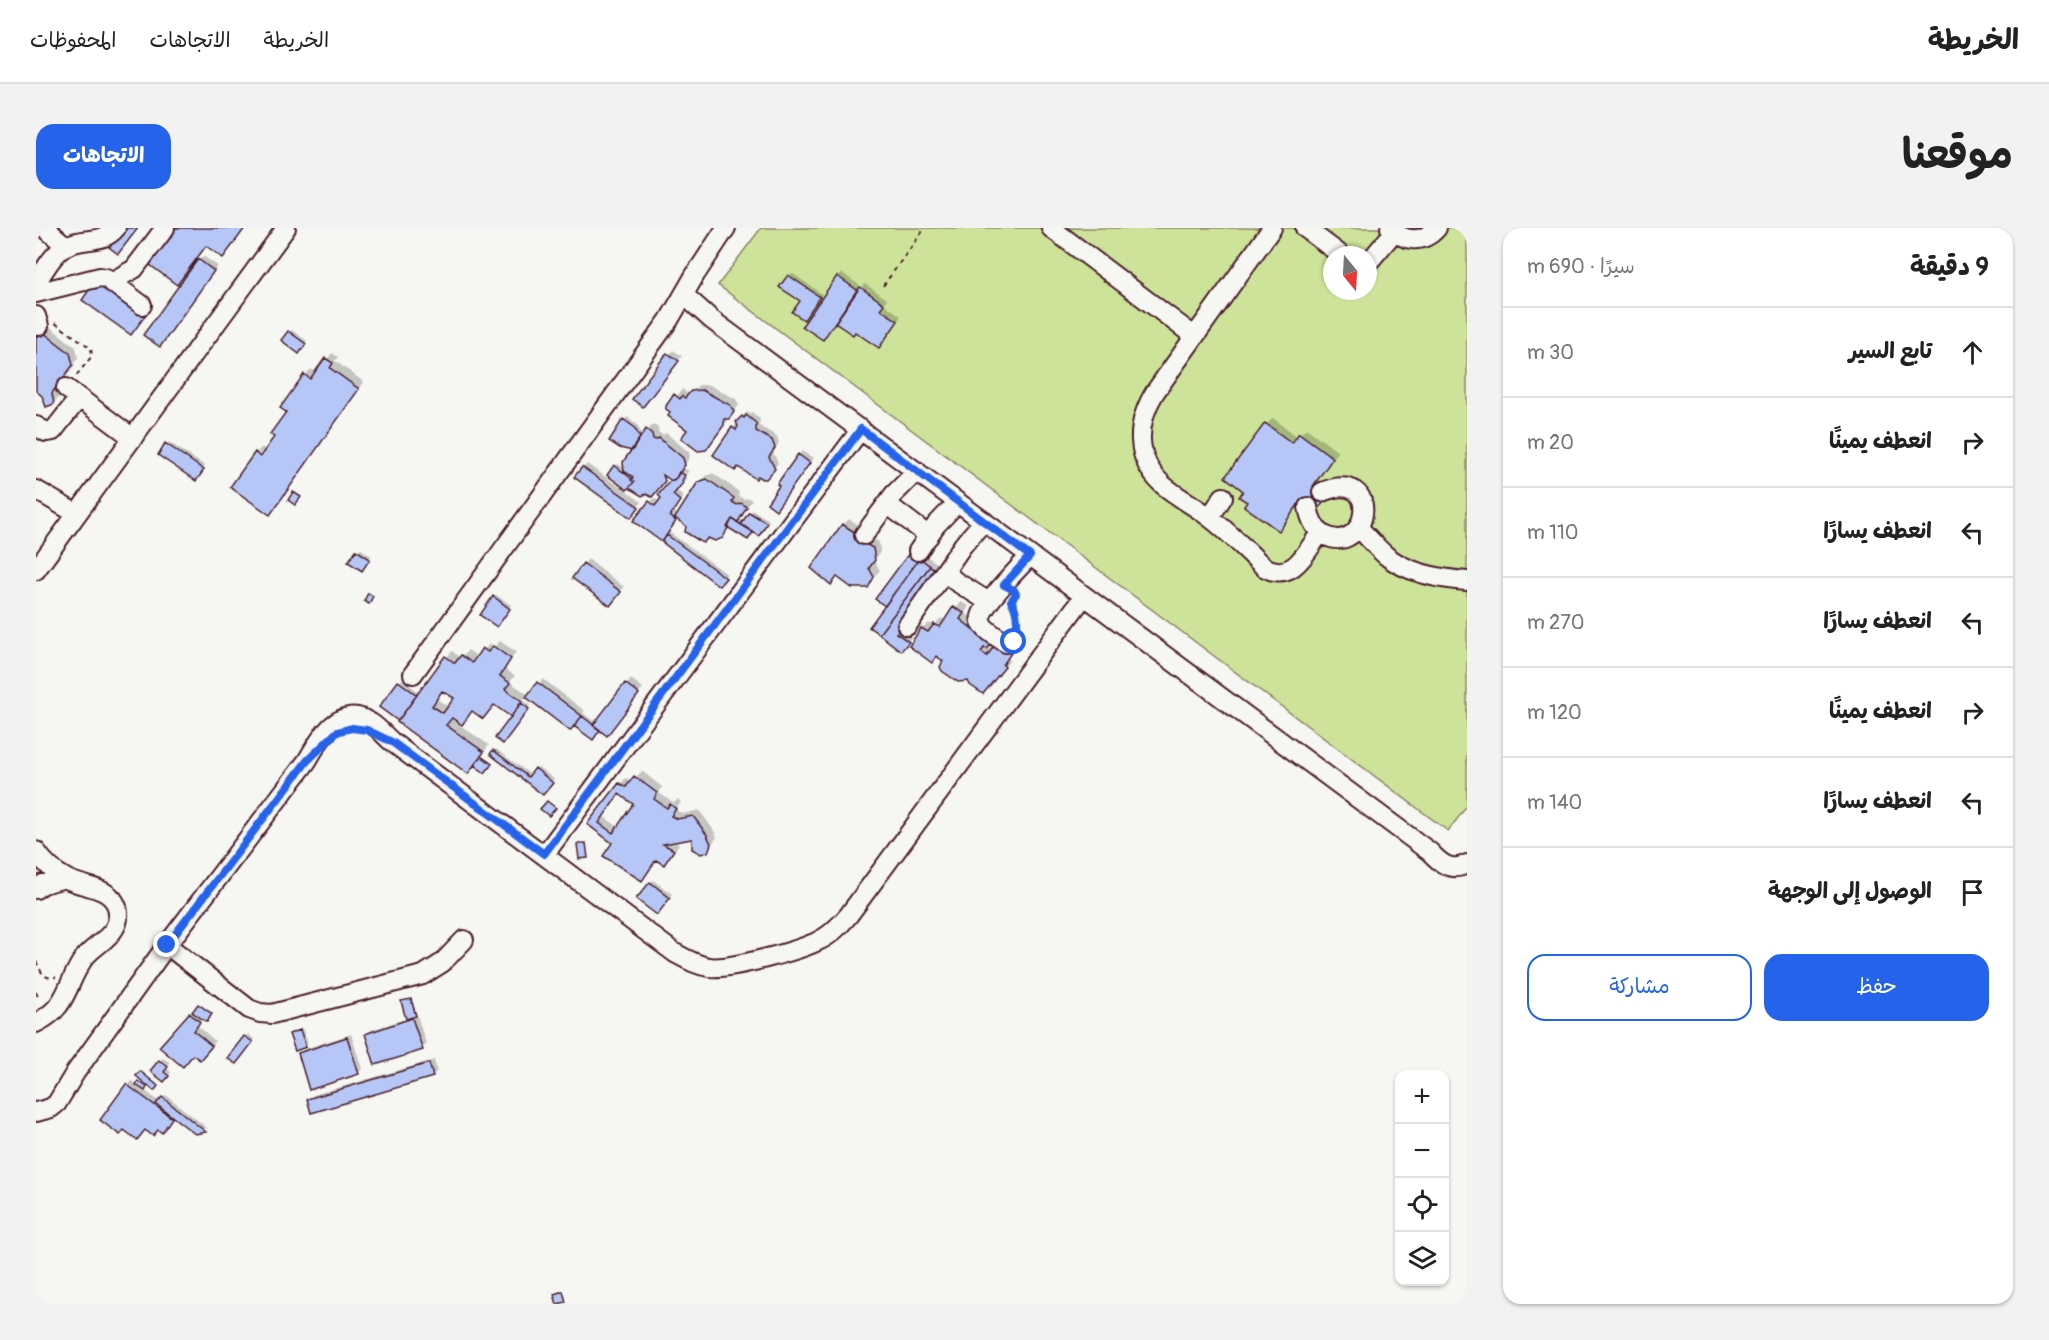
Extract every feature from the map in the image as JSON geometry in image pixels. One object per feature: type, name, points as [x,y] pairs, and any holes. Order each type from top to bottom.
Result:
[{"type":"street","points":[[36,285],[57,254],[66,246],[104,238],[116,228]]},
{"type":"street","points":[[111,282],[134,268],[165,228]]},
{"type":"street","points":[[36,570],[286,228]]},
{"type":"street","points":[[413,674],[669,321],[726,228]]},
{"type":"street","points":[[1051,228],[1194,336]]},
{"type":"street","points":[[1272,228],[1146,406],[1141,423],[1140,439],[1151,471],[1162,484],[1210,517],[1272,572],[1281,573],[1290,570],[1320,533]]},
{"type":"street","points":[[1305,228],[1329,246]]},
{"type":"street","points":[[1377,251],[1392,230],[1404,238],[1415,240],[1425,237],[1437,228]]},
{"type":"street","points":[[45,233],[66,246]]},
{"type":"street","points":[[36,293],[95,277],[106,278],[142,305]]},
{"type":"street","points":[[684,295],[712,320],[1430,852],[1444,865],[1456,868],[1467,864]]},
{"type":"street","points":[[669,321],[694,317],[712,320]]},
{"type":"street","points":[[36,426],[46,432],[53,431],[73,393],[133,438]]},
{"type":"street","points":[[544,854],[861,429]]},
{"type":"street","points":[[864,535],[887,504],[917,471]]},
{"type":"street","points":[[1308,507],[1313,524],[1320,533],[1336,538],[1353,533],[1359,528],[1365,511],[1363,502],[1357,493],[1347,487],[1335,487],[1322,492]]},
{"type":"street","points":[[36,490],[72,520]]},
{"type":"street","points":[[36,497],[72,520]]},
{"type":"street","points":[[1210,517],[1223,497]]},
{"type":"street","points":[[918,551],[958,502]]},
{"type":"street","points":[[887,504],[929,536]]},
{"type":"street","points":[[907,626],[963,545],[984,522]]},
{"type":"street","points":[[1359,528],[1389,558],[1408,568],[1450,580],[1467,581]]},
{"type":"street","points":[[1006,643],[981,623],[980,616],[989,602],[1030,556]]},
{"type":"street","points":[[945,571],[955,581],[989,602]]},
{"type":"street","points":[[36,1112],[51,1108],[57,1103],[75,1073],[167,945],[307,761],[321,737],[341,719],[357,717],[364,719],[690,962],[709,967],[725,967],[806,946],[822,940],[835,930],[848,916],[1084,596]]},
{"type":"street","points":[[36,851],[46,864],[65,878],[106,892],[116,904],[118,919],[112,932],[83,960],[62,1001],[51,1014],[36,1023]]},
{"type":"street","points":[[1430,852],[1451,857],[1467,854]]},
{"type":"street","points":[[36,889],[43,884],[65,878]]},
{"type":"street","points":[[167,945],[249,1009],[272,1014],[423,975],[442,963],[464,940]]},
{"type":"street","points":[[36,1102],[51,1096],[75,1073]]},
{"type":"path","points":[[883,286],[925,228]]},
{"type":"path","points":[[37,320],[50,320],[91,348],[89,360],[73,393]]},
{"type":"path","points":[[1004,585],[1016,592],[1011,601],[1017,609],[1018,628],[1016,639],[1011,646],[1006,643]]},
{"type":"path","points":[[36,992],[39,1000]]},
{"type":"green space","points":[[761,228],[1467,228],[1467,806],[1448,831],[718,285]]},
{"type":"building","points":[[123,228],[138,228],[118,254],[109,247]]},
{"type":"building","points":[[171,228],[245,228],[223,258],[206,246],[177,285],[146,262]]},
{"type":"building","points":[[198,259],[214,271],[160,347],[143,335]]},
{"type":"building","points":[[788,275],[820,297],[804,320],[792,312],[800,301],[779,287]]},
{"type":"building","points":[[837,276],[857,290],[823,340],[802,326]]},
{"type":"building","points":[[96,280],[145,316],[131,335],[82,300]]},
{"type":"building","points":[[860,287],[884,304],[880,309],[898,321],[879,348],[855,332],[853,335],[835,323]]},
{"type":"building","points":[[288,331],[306,344],[299,354],[281,340]]},
{"type":"building","points":[[36,332],[44,333],[70,353],[73,365],[52,393],[54,404],[46,407],[42,396],[36,391]]},
{"type":"building","points":[[667,353],[679,361],[643,407],[632,399]]},
{"type":"building","points":[[325,358],[333,363],[330,368],[359,389],[270,515],[230,487],[255,452],[260,457],[274,437],[270,434],[286,412],[280,408],[304,374],[310,379]]},
{"type":"building","points":[[702,390],[730,405],[734,412],[729,419],[724,419],[724,425],[706,450],[698,451],[681,438],[687,430],[668,416],[670,412],[666,406],[674,394],[680,399],[682,396],[685,398],[691,391]]},
{"type":"building","points":[[746,415],[756,423],[756,431],[772,440],[775,448],[769,457],[775,469],[766,479],[758,476],[756,479],[738,467],[735,471],[713,455],[732,427],[736,430],[738,426],[736,422]]},
{"type":"building","points":[[623,419],[634,427],[640,438],[632,451],[620,448],[609,441]]},
{"type":"building","points":[[1265,423],[1292,443],[1299,433],[1333,458],[1313,486],[1328,497],[1316,512],[1301,501],[1279,531],[1244,506],[1247,502],[1239,497],[1243,491],[1225,477]]},
{"type":"building","points":[[646,429],[652,434],[653,439],[659,438],[683,458],[685,465],[672,481],[663,475],[665,481],[652,497],[646,494],[642,496],[629,488],[634,482],[631,480],[633,477],[624,471],[623,462]]},
{"type":"building","points":[[165,443],[204,470],[196,481],[158,455]]},
{"type":"building","points":[[798,454],[810,463],[776,510],[767,503]]},
{"type":"building","points":[[614,465],[634,482],[627,490],[607,475]]},
{"type":"building","points":[[582,467],[639,507],[631,518],[574,477]]},
{"type":"building","points":[[679,472],[685,475],[683,483],[673,495],[680,501],[670,516],[676,521],[662,542],[633,521],[649,501],[655,506],[661,498],[658,495],[669,482],[676,478]]},
{"type":"building","points":[[707,479],[734,498],[732,502],[737,505],[741,503],[747,507],[738,522],[732,519],[723,538],[715,541],[708,538],[703,543],[685,532],[686,526],[675,518],[698,482]]},
{"type":"building","points":[[293,492],[301,497],[295,505],[288,500]]},
{"type":"building","points":[[749,512],[767,523],[759,536],[741,524]]},
{"type":"building","points":[[732,519],[753,532],[748,540],[727,527]]},
{"type":"building","points":[[842,524],[859,535],[857,540],[873,548],[875,560],[869,568],[874,577],[868,588],[852,588],[837,577],[831,585],[811,568]]},
{"type":"building","points":[[667,535],[726,578],[719,586],[662,542]]},
{"type":"building","points":[[912,549],[921,556],[885,606],[875,599]]},
{"type":"building","points":[[356,550],[370,559],[362,571],[348,562]]},
{"type":"building","points":[[920,558],[930,566],[879,634],[869,627]]},
{"type":"building","points":[[583,563],[621,592],[610,606],[572,578]]},
{"type":"building","points":[[930,566],[941,573],[896,633],[909,642],[901,651],[879,634]]},
{"type":"building","points":[[368,593],[373,596],[369,604],[364,601]]},
{"type":"building","points":[[493,596],[510,609],[497,627],[480,615]]},
{"type":"building","points":[[953,607],[964,613],[960,619],[974,630],[978,627],[992,643],[981,652],[987,656],[997,642],[1011,653],[1003,665],[1005,667],[983,694],[968,681],[958,682],[942,671],[940,667],[943,661],[936,656],[932,663],[909,646],[921,628],[928,632],[934,624],[940,627]]},
{"type":"building","points":[[493,646],[511,659],[500,676],[510,683],[505,689],[522,701],[511,717],[494,705],[483,719],[472,711],[462,725],[452,718],[446,725],[484,752],[468,774],[397,722],[445,656],[455,663],[461,655],[472,663],[482,648],[488,652]],"holes":[[[442,691],[454,698],[443,713],[432,706]]]},
{"type":"building","points":[[398,681],[417,695],[398,721],[379,707]]},
{"type":"building","points":[[537,682],[582,716],[570,731],[526,697]]},
{"type":"building","points":[[625,683],[639,694],[607,736],[593,725]]},
{"type":"building","points":[[521,703],[529,709],[503,744],[495,738]]},
{"type":"building","points":[[582,716],[600,730],[593,740],[574,726]]},
{"type":"building","points":[[493,750],[528,777],[535,768],[553,783],[543,795],[490,754]]},
{"type":"building","points":[[481,756],[492,764],[485,773],[474,765]]},
{"type":"building","points":[[634,776],[657,793],[654,799],[667,808],[670,804],[676,809],[671,816],[677,819],[693,816],[711,844],[708,852],[701,854],[692,849],[692,839],[663,844],[674,850],[664,865],[656,860],[642,881],[603,856],[612,843],[587,824],[619,783],[626,787]],"holes":[[[619,794],[633,804],[613,833],[599,823]]]},
{"type":"building","points":[[547,801],[556,808],[549,816],[540,809]]},
{"type":"building","points":[[586,843],[588,858],[579,859],[577,844]]},
{"type":"building","points":[[650,882],[670,898],[657,915],[636,899]]},
{"type":"building","points":[[411,999],[416,1016],[406,1019],[401,1001]]},
{"type":"building","points":[[198,1004],[212,1014],[207,1022],[192,1012]]},
{"type":"building","points":[[189,1013],[200,1022],[194,1031],[212,1046],[200,1060],[193,1055],[183,1067],[159,1047]]},
{"type":"building","points":[[412,1018],[423,1050],[375,1065],[365,1034]]},
{"type":"building","points":[[300,1030],[306,1047],[295,1051],[289,1034]]},
{"type":"building","points":[[244,1036],[253,1042],[236,1064],[227,1058]]},
{"type":"building","points":[[347,1037],[359,1074],[309,1090],[298,1053]]},
{"type":"building","points":[[159,1060],[168,1067],[164,1072],[169,1076],[164,1082],[150,1071]]},
{"type":"building","points":[[429,1063],[433,1077],[311,1113],[307,1099]]},
{"type":"building","points":[[140,1071],[158,1086],[154,1091],[136,1076]]},
{"type":"building","points":[[138,1081],[147,1087],[145,1091],[136,1085]]},
{"type":"building","points":[[126,1084],[172,1118],[162,1133],[158,1130],[153,1136],[145,1130],[137,1140],[124,1130],[120,1135],[100,1120]]},
{"type":"building","points":[[162,1097],[206,1132],[195,1134],[156,1104]]},
{"type":"building","points":[[563,1291],[566,1302],[557,1304],[554,1294]]},
{"type":"route","points":[[167,945],[307,761],[331,736],[344,729],[360,728],[392,742],[544,854],[861,429],[1030,556],[1004,585],[1016,592],[1011,601],[1016,606],[1017,612],[1018,632],[1014,642]]}]
